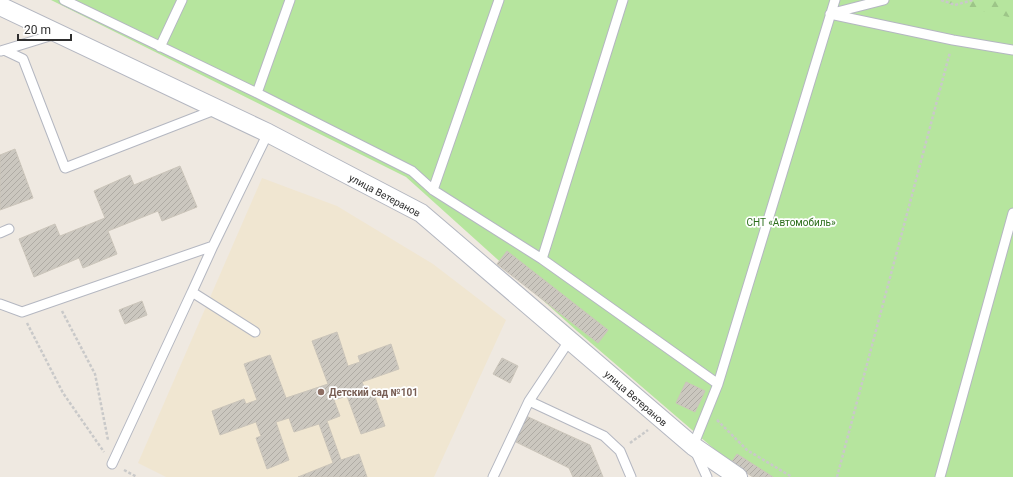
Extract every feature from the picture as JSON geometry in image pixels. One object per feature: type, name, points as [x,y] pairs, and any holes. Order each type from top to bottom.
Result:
[{"type":"street","name":"улица Ветеранов","points":[[0,6],[268,134],[421,213],[661,420],[693,446],[738,477]]},
{"type":"lane","points":[[64,0],[257,93],[412,171],[433,190],[542,259],[718,384]]},
{"type":"lane","points":[[160,47],[182,0]]},
{"type":"lane","points":[[257,93],[290,0]]},
{"type":"lane","points":[[433,190],[499,0]]},
{"type":"lane","points":[[542,259],[623,0]]},
{"type":"lane","points":[[707,477],[693,446],[709,411],[718,384],[835,0]]},
{"type":"lane","points":[[830,14],[884,0]]},
{"type":"lane","points":[[830,14],[953,40],[1013,50]]},
{"type":"lane","points":[[2,51],[59,33]]},
{"type":"lane","points":[[2,51],[23,59],[65,168],[217,109]]},
{"type":"lane","points":[[112,464],[268,134]]},
{"type":"lane","points":[[940,477],[1013,213]]},
{"type":"lane","points":[[0,233],[9,229]]},
{"type":"lane","points":[[0,304],[22,312],[214,246]]},
{"type":"lane","points":[[192,292],[254,332]]},
{"type":"lane","points":[[493,477],[529,400],[570,341]]},
{"type":"lane","points":[[529,400],[604,436],[620,451],[630,477]]},
{"type":"path","points":[[941,0],[955,5],[973,0]]},
{"type":"path","points":[[837,477],[953,40]]},
{"type":"path","points":[[57,300],[96,374],[112,464]]},
{"type":"path","points":[[22,312],[63,394],[112,464]]},
{"type":"path","points":[[709,411],[746,450],[792,477]]},
{"type":"path","points":[[620,451],[661,420]]},
{"type":"shaded area","name":"Детский сад №101","points":[[262,178],[337,206],[433,264],[506,320],[434,477],[166,477],[138,463]]},
{"type":"green space","name":"СНТ «Автомобиль»","points":[[51,0],[1013,0],[1013,477],[754,477],[720,454],[577,331],[406,177]]},
{"type":"green space","points":[[933,0],[1013,0],[1013,18]]},
{"type":"building","points":[[15,149],[33,198],[0,210],[0,155]]},
{"type":"building","points":[[180,166],[197,207],[162,221],[158,211],[108,231],[117,254],[83,268],[79,258],[34,277],[19,239],[55,224],[60,236],[105,218],[94,191],[130,175],[134,185]]},
{"type":"building","points":[[507,251],[608,330],[598,343],[497,264]]},
{"type":"building","points":[[142,301],[147,315],[125,324],[119,310]]},
{"type":"building","points":[[337,332],[348,366],[360,362],[358,356],[391,344],[399,369],[362,382],[368,396],[374,394],[385,426],[361,434],[347,396],[334,400],[340,416],[327,421],[341,460],[359,454],[367,477],[298,477],[333,463],[319,424],[294,432],[289,418],[276,422],[289,460],[267,469],[256,438],[261,436],[256,422],[220,435],[212,411],[244,399],[246,404],[257,400],[244,364],[270,355],[286,398],[328,384],[312,341]]},
{"type":"building","points":[[502,358],[518,366],[510,383],[493,374]]},
{"type":"building","points":[[686,382],[705,391],[695,412],[676,403]]},
{"type":"building","points":[[526,416],[590,445],[603,477],[573,477],[569,468],[514,441]]},
{"type":"building","points":[[737,454],[773,477],[753,477],[731,463]]},
{"type":"place","name":"Детский сад №101","points":[[321,392]]}]
